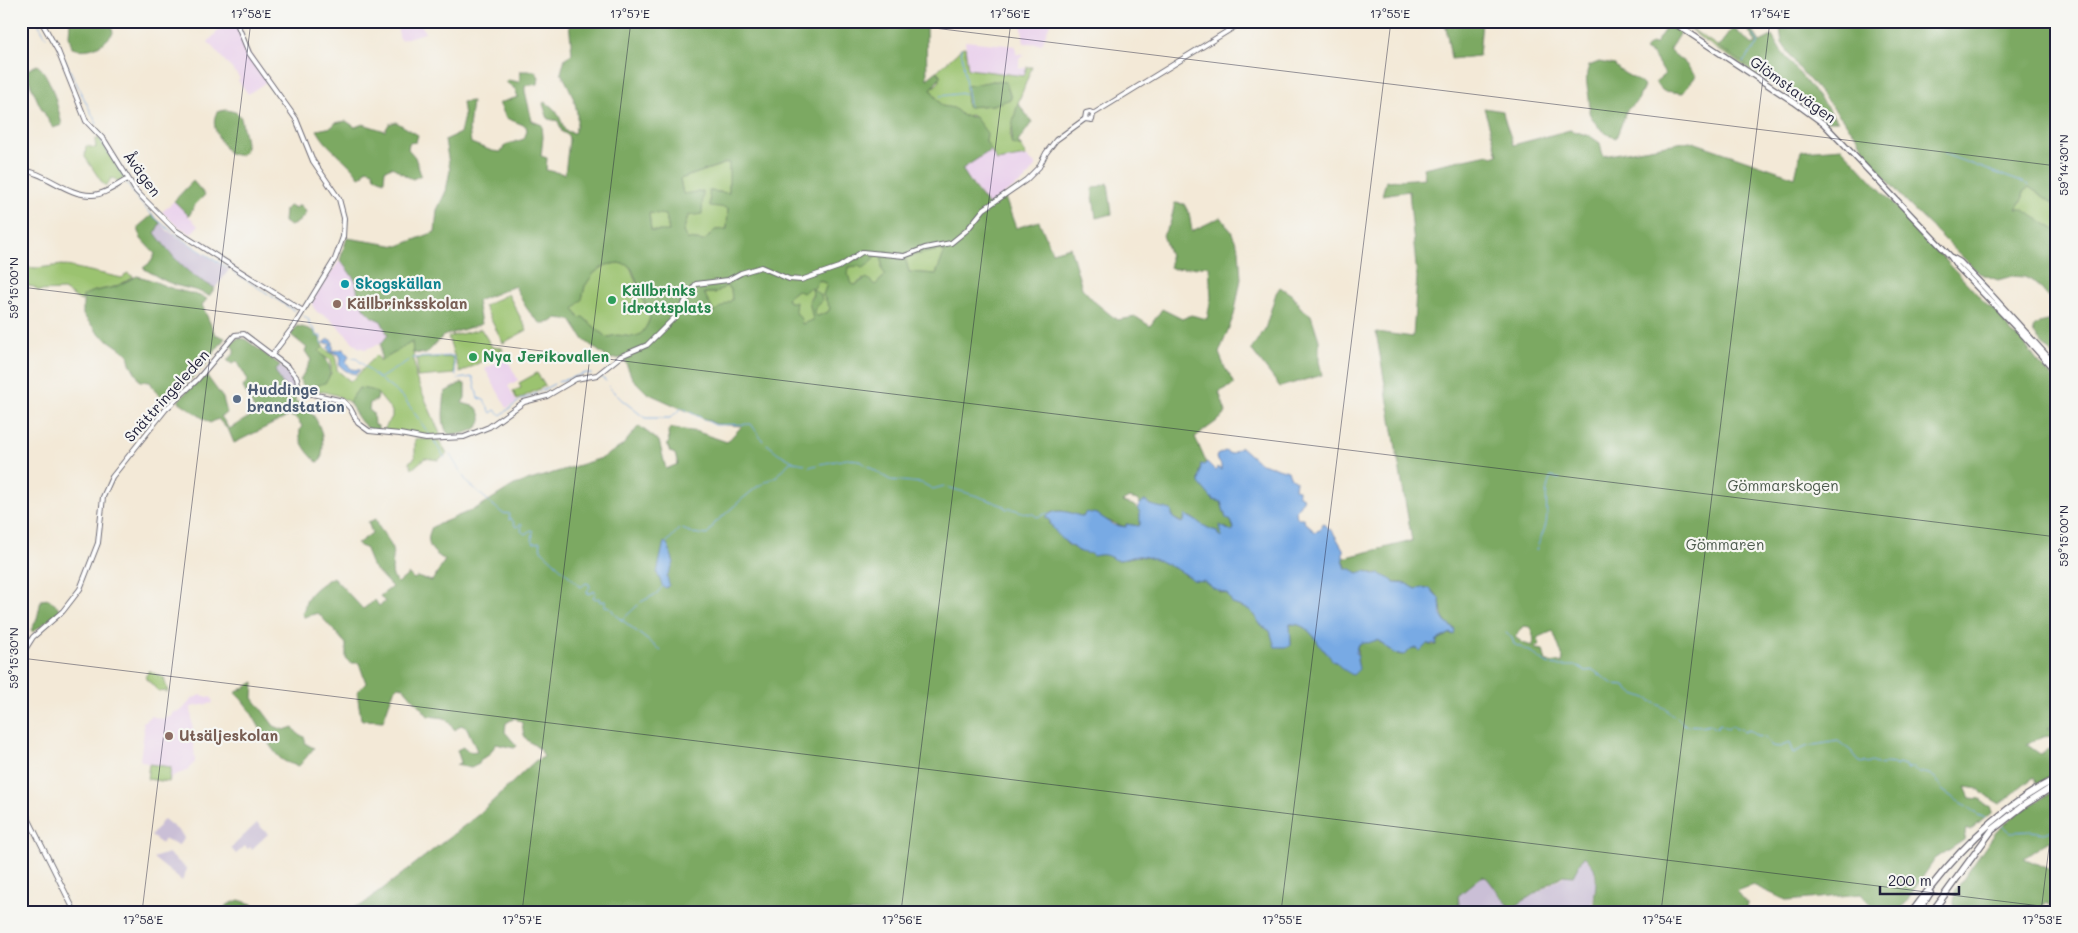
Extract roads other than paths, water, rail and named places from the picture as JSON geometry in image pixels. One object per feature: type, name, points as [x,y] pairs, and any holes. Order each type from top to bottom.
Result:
[{"type":"highway","points":[[1912,912],[1938,876],[1967,845],[2010,807],[2057,778]]},
{"type":"highway","points":[[1930,912],[1992,830],[2014,812],[2057,784]]},
{"type":"highway","points":[[1918,912],[1931,892],[1938,876]]},
{"type":"main road","name":"Glömstavägen","points":[[1671,21],[1824,124],[1952,257]]},
{"type":"main road","points":[[1952,257],[1967,277],[2057,373]]},
{"type":"main road","points":[[1952,257],[1960,262],[1988,291],[2057,367]]},
{"type":"main road","points":[[1967,277],[1982,290],[1988,291]]},
{"type":"main road","points":[[1988,291],[1989,300]]},
{"type":"street","name":"Åvägen","points":[[41,21],[58,51],[86,121],[105,140],[136,192],[169,225],[303,311]]},
{"type":"street","points":[[236,21],[249,54],[296,119],[313,161],[339,199],[343,210],[344,233],[339,251],[294,326],[271,356]]},
{"type":"street","name":"Snättringeleden","points":[[21,656],[33,637],[63,611],[76,594],[98,543],[103,497],[112,477],[166,409],[197,380],[234,335],[244,334],[289,368],[297,378],[299,391],[343,401],[350,408],[358,422],[369,431],[426,439],[457,438],[476,433],[499,421],[524,402],[547,396],[576,379],[597,375],[621,356],[647,345],[679,313],[691,291],[698,284],[728,280],[741,272],[761,267],[789,279],[801,280],[839,267],[862,252],[904,256],[925,248],[954,241],[968,230],[984,209],[1026,180],[1039,166],[1046,153],[1060,136],[1086,119],[1086,114],[1090,112],[1093,114],[1244,21]]},
{"type":"street","points":[[21,170],[40,175],[81,194],[91,196],[106,191],[128,179]]},
{"type":"street","points":[[21,804],[75,912]]},
{"type":"water","points":[[329,339],[333,342],[333,351],[343,349],[349,356],[346,362],[351,369],[360,370],[356,374],[346,371],[339,364],[341,358],[338,353],[336,355],[330,352],[328,347],[331,344],[324,343]]},
{"type":"water","points":[[1241,447],[1258,462],[1288,471],[1291,478],[1296,481],[1295,489],[1304,498],[1296,511],[1297,518],[1303,518],[1314,532],[1320,530],[1322,523],[1333,532],[1343,549],[1343,560],[1346,569],[1351,569],[1358,573],[1365,571],[1379,574],[1392,580],[1394,583],[1407,584],[1416,589],[1422,587],[1425,589],[1430,588],[1440,600],[1441,615],[1445,622],[1455,630],[1454,635],[1451,633],[1437,640],[1436,645],[1434,643],[1429,645],[1428,643],[1420,651],[1412,648],[1404,655],[1393,653],[1377,640],[1368,643],[1362,642],[1357,646],[1356,653],[1359,669],[1353,675],[1334,662],[1313,635],[1305,628],[1296,624],[1290,624],[1291,645],[1288,647],[1275,647],[1270,631],[1261,625],[1250,610],[1233,604],[1227,594],[1213,588],[1204,581],[1193,580],[1169,565],[1143,556],[1115,560],[1106,555],[1093,556],[1081,552],[1061,538],[1049,519],[1045,518],[1049,514],[1058,511],[1083,517],[1086,512],[1097,514],[1114,525],[1126,527],[1126,524],[1139,526],[1140,513],[1138,509],[1140,504],[1145,501],[1150,505],[1171,510],[1173,518],[1181,523],[1184,522],[1185,515],[1217,531],[1218,535],[1222,537],[1220,525],[1232,532],[1234,528],[1231,521],[1226,518],[1221,502],[1213,500],[1199,483],[1201,464],[1204,465],[1207,462],[1216,471],[1217,467],[1221,470],[1221,465],[1216,458],[1217,455],[1225,451],[1231,454]]},
{"type":"water","points":[[664,542],[668,545],[674,563],[667,576],[669,585],[666,588],[663,587],[657,573]]},
{"type":"waterway","points":[[37,21],[46,37]]},
{"type":"waterway","points":[[1743,62],[1759,43],[1744,21]]},
{"type":"waterway","points":[[961,48],[969,106]]},
{"type":"waterway","points":[[59,49],[97,124]]},
{"type":"waterway","points":[[940,96],[965,93]]},
{"type":"waterway","points":[[101,140],[124,178]]},
{"type":"waterway","points":[[1944,154],[2024,183]]},
{"type":"waterway","points":[[127,183],[147,209],[172,232],[228,268]]},
{"type":"waterway","points":[[234,272],[295,311]]},
{"type":"waterway","points":[[304,316],[309,320],[309,325],[315,330],[316,336],[321,336],[321,343],[324,343]]},
{"type":"waterway","points":[[412,358],[453,356],[456,375]]},
{"type":"waterway","points":[[349,357],[357,359],[379,379],[409,360]]},
{"type":"waterway","points":[[558,382],[586,373],[591,374]]},
{"type":"waterway","points":[[600,376],[606,381]]},
{"type":"waterway","points":[[457,379],[473,377],[478,398],[484,400],[491,413],[495,410],[501,415],[522,399],[554,384]]},
{"type":"waterway","points":[[381,380],[404,398],[431,437]]},
{"type":"waterway","points":[[608,386],[645,418],[670,418],[682,408],[715,425],[751,424],[763,441]]},
{"type":"waterway","points":[[434,441],[445,458]]},
{"type":"waterway","points":[[767,444],[794,462],[805,464]]},
{"type":"waterway","points":[[450,455],[467,482],[502,513],[510,514],[509,520],[511,518],[516,527],[522,524],[521,531],[525,534],[531,530],[533,531],[532,540],[534,543],[540,542],[541,550],[581,587],[586,583],[589,584],[588,594],[595,591],[596,593],[593,597],[599,598],[600,602],[605,601],[605,606],[610,607],[614,613]]},
{"type":"waterway","points":[[820,464],[847,459],[858,460],[890,480],[922,483],[933,489],[944,486]]},
{"type":"waterway","points":[[666,543],[680,528],[692,533],[707,535],[715,523],[741,500],[757,487],[778,475],[790,462],[794,462]]},
{"type":"waterway","points":[[809,467],[817,465]]},
{"type":"waterway","points":[[1536,550],[1546,524],[1548,483],[1551,477],[1560,479]]},
{"type":"waterway","points":[[947,487],[1004,506],[1006,509],[1033,514],[1037,517],[1048,513]]},
{"type":"waterway","points":[[641,602],[656,594],[663,586]]},
{"type":"waterway","points":[[622,620],[638,605]]},
{"type":"waterway","points":[[616,615],[661,651]]},
{"type":"waterway","points":[[1506,633],[1512,638],[1514,644],[1531,652],[1547,664],[1578,666],[1586,671],[1593,670],[1613,684],[1625,685],[1632,693],[1668,710],[1685,725],[1701,726],[1710,724],[1715,729],[1720,724],[1728,729],[1730,726],[1733,726],[1735,729],[1741,728],[1743,732],[1749,730],[1756,736],[1765,738],[1772,746],[1780,747],[1789,743],[1793,753],[1808,746],[1838,741],[1851,751],[1861,763],[1867,764],[1872,762],[1882,766],[1886,763],[1896,766],[1898,764],[1905,766],[1907,769],[1913,768],[1919,773],[1931,775],[1937,780],[1942,790],[1976,814],[1985,818]]},
{"type":"waterway","points":[[2002,826],[2011,832],[2031,831],[2044,833],[2057,828]]},
{"type":"place","name":"Skogskällan","points":[[345,284]]},
{"type":"place","name":"Källbrinks idrottsplats","points":[[612,300]]},
{"type":"place","name":"Källbrinksskolan","points":[[337,304]]},
{"type":"place","name":"Nya Jerikovallen","points":[[473,357]]},
{"type":"place","name":"Huddinge brandstation","points":[[237,399]]},
{"type":"place","name":"Utsäljeskolan","points":[[169,736]]},
{"type":"park label","name":"Gömmarskogen","points":[[1783,486]]},
{"type":"park label","name":"Gömmaren","points":[[1725,545]]}]
